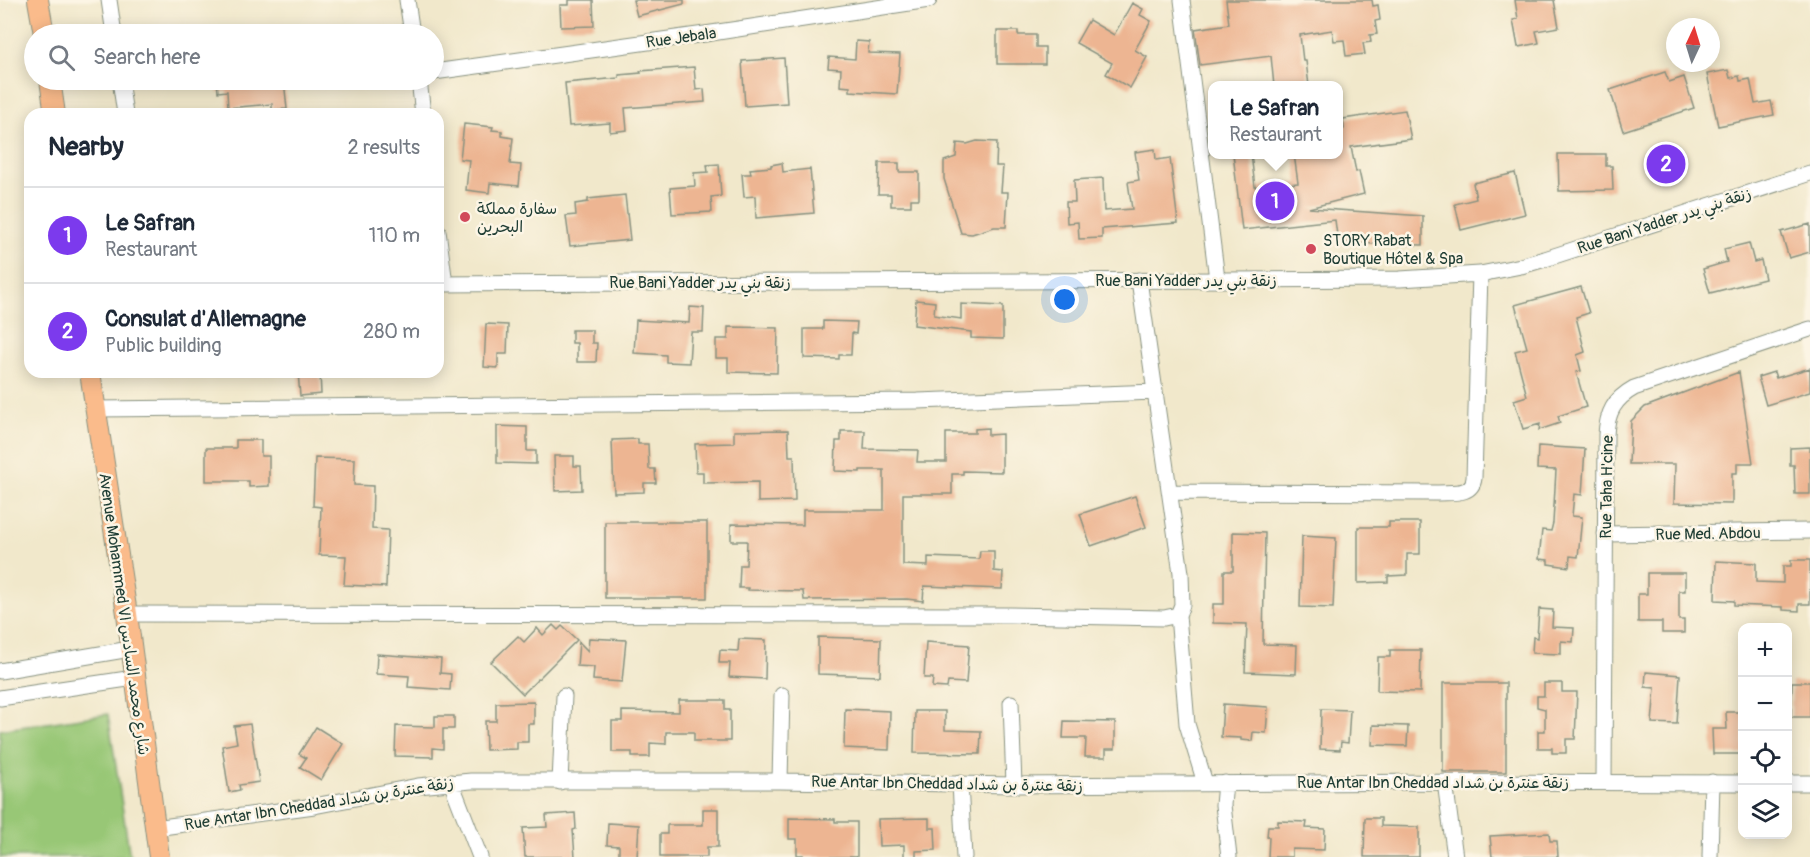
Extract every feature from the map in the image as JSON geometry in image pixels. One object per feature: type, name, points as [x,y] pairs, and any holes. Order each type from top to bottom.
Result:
[{"type":"main road","points":[[39,0],[43,24]]},
{"type":"main road","points":[[51,90],[54,108]]},
{"type":"main road","name":"Avenue Mohammed VI شارع محمد السادس","points":[[91,378],[127,614],[159,857]]},
{"type":"street","points":[[109,0],[113,24]]},
{"type":"street","points":[[407,0],[411,24]]},
{"type":"street","name":"Rue Jebala","points":[[444,71],[929,0]]},
{"type":"street","points":[[1182,0],[1217,279]]},
{"type":"street","points":[[121,90],[124,108]]},
{"type":"street","points":[[420,90],[422,108]]},
{"type":"street","name":"Rue Bani Yadder زنقة بني يدر","points":[[444,284],[1400,279],[1480,274],[1545,259],[1810,172]]},
{"type":"street","points":[[1170,492],[1438,493],[1470,489],[1474,484],[1480,274]]},
{"type":"street","points":[[1138,280],[1182,587],[1182,609],[1178,615],[1187,724],[1205,783]]},
{"type":"street","name":"Rue Taha H'cine","points":[[1604,782],[1606,427],[1611,408],[1618,399],[1634,388],[1810,329]]},
{"type":"street","points":[[96,409],[918,401],[1155,393]]},
{"type":"street","name":"Rue Med. Abdou","points":[[1605,534],[1810,531]]},
{"type":"street","points":[[127,614],[1009,615],[1164,618],[1178,615]]},
{"type":"street","points":[[0,671],[130,650]]},
{"type":"street","points":[[0,698],[134,678]]},
{"type":"street","points":[[780,781],[782,695]]},
{"type":"street","points":[[560,782],[564,696]]},
{"type":"street","points":[[1011,703],[1014,785]]},
{"type":"street","name":"Rue Antar Ibn Cheddad زنقة عنترة بن شداد","points":[[155,828],[314,806],[451,782],[780,781],[1014,785],[1738,783]]},
{"type":"street","points":[[451,782],[480,857]]},
{"type":"street","points":[[1445,782],[1455,857]]},
{"type":"street","points":[[1710,857],[1712,782]]},
{"type":"street","points":[[960,783],[964,857]]},
{"type":"street","points":[[1225,783],[1223,805],[1229,857]]},
{"type":"street","points":[[1792,783],[1810,783]]},
{"type":"green space","points":[[108,714],[130,857],[0,857],[0,730]]},
{"type":"building","points":[[569,0],[593,0],[594,26],[561,27],[560,5],[569,5]]},
{"type":"building","points":[[633,0],[684,0],[684,4],[637,16]]},
{"type":"building","points":[[1226,0],[1372,0],[1373,6],[1378,5],[1380,20],[1375,21],[1377,34],[1370,35],[1371,42],[1363,43],[1365,54],[1346,56],[1344,40],[1334,41],[1332,30],[1300,35],[1308,81],[1274,81],[1271,56],[1200,65],[1195,29],[1229,24]]},
{"type":"building","points":[[1515,0],[1554,0],[1559,27],[1536,31],[1539,43],[1518,47],[1513,20],[1518,19]]},
{"type":"building","points":[[1132,3],[1143,9],[1140,15],[1151,21],[1135,50],[1147,57],[1130,88],[1106,74],[1112,63],[1076,43],[1089,20],[1114,35]]},
{"type":"building","points":[[997,31],[1018,31],[1018,35],[1036,35],[1036,47],[1045,47],[1045,64],[997,64]]},
{"type":"building","points":[[856,41],[869,42],[868,53],[900,54],[897,94],[850,91],[850,87],[840,86],[841,69],[828,68],[829,57],[855,59]]},
{"type":"building","points":[[784,58],[787,103],[745,106],[742,61]]},
{"type":"building","points":[[694,67],[696,90],[704,89],[705,102],[625,108],[627,130],[610,132],[610,123],[569,126],[565,83],[619,78],[619,75],[641,73],[640,71]]},
{"type":"building","points":[[1728,70],[1730,78],[1739,76],[1740,81],[1750,79],[1755,104],[1771,101],[1774,115],[1718,126],[1707,74]]},
{"type":"building","points":[[1665,72],[1669,82],[1684,77],[1694,108],[1623,131],[1610,90]]},
{"type":"building","points":[[218,90],[285,90],[287,108],[272,108],[272,104],[228,108],[227,91],[218,92]]},
{"type":"building","points":[[1405,110],[1411,139],[1351,147],[1356,172],[1359,171],[1364,194],[1309,208],[1423,216],[1423,245],[1338,243],[1335,220],[1242,230],[1234,159],[1252,159],[1255,187],[1298,183],[1295,159],[1343,159],[1343,119]]},
{"type":"building","points":[[464,124],[493,127],[492,130],[502,131],[502,136],[513,138],[510,164],[521,165],[519,186],[490,183],[489,193],[466,190],[469,160],[460,159]]},
{"type":"building","points":[[977,141],[997,142],[996,166],[1003,166],[1001,192],[1008,192],[1006,227],[994,227],[972,234],[961,233],[944,179],[944,161],[956,157],[957,143],[967,144]]},
{"type":"building","points":[[1155,149],[1156,160],[1170,158],[1178,223],[1102,229],[1102,238],[1079,239],[1078,222],[1067,223],[1066,202],[1075,202],[1074,180],[1103,178],[1104,211],[1132,209],[1128,182],[1139,180],[1135,152]]},
{"type":"building","points":[[1558,154],[1606,154],[1606,166],[1612,166],[1613,190],[1559,191]]},
{"type":"building","points":[[782,163],[783,172],[810,169],[814,213],[756,218],[755,196],[744,197],[742,174],[751,174],[750,169],[771,167],[771,165]]},
{"type":"building","points":[[879,163],[899,163],[899,172],[919,172],[919,199],[911,199],[911,206],[891,206],[891,194],[878,194]]},
{"type":"building","points":[[719,164],[721,196],[711,197],[712,212],[672,214],[670,188],[695,186],[694,173],[708,172],[707,165]]},
{"type":"building","points":[[1515,173],[1525,214],[1461,230],[1455,204],[1476,199],[1473,183]]},
{"type":"building","points":[[625,195],[630,240],[570,246],[566,216],[576,215],[575,204],[588,202],[588,199]]},
{"type":"building","points":[[1810,224],[1810,252],[1789,258],[1781,232]]},
{"type":"building","points":[[1749,243],[1754,262],[1761,260],[1765,279],[1710,293],[1703,269],[1727,262],[1724,249]]},
{"type":"building","points":[[1581,287],[1589,313],[1576,317],[1585,352],[1577,355],[1581,371],[1576,372],[1586,407],[1558,416],[1560,423],[1539,430],[1540,424],[1523,429],[1514,400],[1527,396],[1515,351],[1527,348],[1515,305]]},
{"type":"building","points":[[916,300],[935,302],[934,315],[961,319],[961,304],[1003,306],[1003,339],[971,338],[971,332],[914,325]]},
{"type":"building","points":[[690,307],[704,308],[703,332],[691,332],[689,363],[666,362],[666,355],[634,353],[636,320],[689,323]]},
{"type":"building","points":[[823,321],[857,322],[856,334],[852,333],[851,355],[839,355],[839,359],[804,358],[804,329],[823,329]]},
{"type":"building","points":[[486,324],[508,325],[507,354],[498,354],[498,368],[484,367]]},
{"type":"building","points":[[728,327],[778,328],[777,373],[728,372],[728,358],[716,358],[716,339],[728,339]]},
{"type":"building","points":[[572,330],[592,330],[592,343],[597,343],[596,362],[577,362],[577,343],[572,343]]},
{"type":"building","points":[[1810,368],[1810,392],[1766,405],[1758,377],[1774,372],[1776,378]]},
{"type":"building","points":[[1739,372],[1753,463],[1737,463],[1737,473],[1732,473],[1732,504],[1674,503],[1675,464],[1629,464],[1631,421],[1645,407]]},
{"type":"building","points":[[298,378],[320,378],[321,394],[300,396]]},
{"type":"building","points":[[497,426],[527,427],[527,451],[536,451],[536,464],[497,463]]},
{"type":"building","points":[[988,428],[988,435],[1002,434],[1002,472],[963,471],[963,474],[952,474],[952,494],[903,494],[903,565],[928,566],[928,557],[979,559],[980,551],[994,551],[994,571],[1003,572],[1002,589],[924,586],[923,601],[907,599],[804,600],[803,591],[739,588],[740,565],[746,565],[747,541],[731,541],[731,524],[803,525],[803,510],[884,510],[884,470],[835,471],[836,441],[841,441],[841,431],[865,431],[864,449],[918,450],[917,462],[946,462],[946,433],[975,433],[975,429]]},
{"type":"building","points":[[788,430],[789,456],[794,456],[795,501],[758,502],[758,482],[703,483],[703,472],[696,472],[695,444],[734,443],[734,431]]},
{"type":"building","points":[[638,439],[638,444],[648,444],[649,469],[655,469],[656,483],[644,483],[644,492],[614,493],[612,440]]},
{"type":"building","points":[[236,440],[261,440],[261,456],[269,456],[269,486],[249,487],[249,481],[206,481],[206,448],[236,448]]},
{"type":"building","points":[[1538,446],[1585,449],[1582,495],[1574,494],[1572,516],[1582,517],[1578,557],[1570,556],[1569,567],[1548,564],[1548,560],[1539,559],[1542,530],[1551,531],[1553,523],[1556,470],[1537,469]]},
{"type":"building","points":[[1810,447],[1810,494],[1795,494],[1794,465],[1790,465],[1790,448]]},
{"type":"building","points":[[554,456],[574,456],[574,466],[581,466],[582,490],[555,491]]},
{"type":"building","points":[[315,458],[355,459],[354,485],[373,486],[372,529],[388,530],[386,587],[344,585],[346,556],[319,555],[321,507],[313,506]]},
{"type":"building","points":[[1135,496],[1146,527],[1091,546],[1080,514]]},
{"type":"building","points":[[605,522],[707,522],[707,598],[605,598]]},
{"type":"building","points":[[1389,522],[1420,522],[1420,554],[1407,554],[1407,575],[1388,576],[1388,582],[1358,583],[1358,527],[1389,527]]},
{"type":"building","points":[[1233,532],[1265,533],[1263,644],[1297,645],[1296,674],[1245,672],[1247,624],[1213,623],[1213,604],[1224,604],[1224,571],[1233,571]]},
{"type":"building","points":[[1302,536],[1336,538],[1333,608],[1300,607]]},
{"type":"building","points":[[1791,560],[1810,560],[1810,604],[1799,604],[1799,611],[1783,610],[1783,607],[1734,605],[1734,601],[1715,600],[1716,561],[1756,563],[1756,582],[1783,583],[1783,566],[1791,566]]},
{"type":"building","points":[[1647,573],[1685,573],[1685,591],[1679,591],[1679,620],[1684,620],[1684,633],[1662,633],[1662,622],[1638,622],[1638,594],[1647,594]]},
{"type":"building","points":[[1539,609],[1553,610],[1552,627],[1574,628],[1573,642],[1561,641],[1561,654],[1532,653],[1533,637],[1537,638]]},
{"type":"building","points":[[553,625],[558,630],[562,626],[577,640],[523,694],[491,662],[518,636],[524,642],[537,628],[543,635]]},
{"type":"building","points":[[818,637],[881,639],[880,676],[818,674]]},
{"type":"building","points":[[589,638],[626,640],[622,682],[593,680],[594,667],[577,666],[579,642],[588,651]]},
{"type":"building","points":[[739,639],[766,640],[765,679],[729,677],[730,663],[719,663],[720,650],[738,651]]},
{"type":"building","points":[[926,642],[969,645],[966,683],[948,682],[947,688],[932,687],[933,678],[924,678]]},
{"type":"building","points":[[1390,650],[1421,650],[1420,692],[1377,691],[1378,657],[1390,657]]},
{"type":"building","points":[[377,654],[441,659],[440,673],[451,674],[450,690],[408,687],[409,676],[376,674]]},
{"type":"building","points":[[1646,672],[1680,675],[1677,724],[1652,723],[1655,688],[1645,687]]},
{"type":"building","points":[[1792,682],[1810,682],[1810,717],[1792,717]]},
{"type":"building","points":[[1443,683],[1506,683],[1506,772],[1443,772]]},
{"type":"building","points":[[1544,683],[1562,683],[1562,692],[1577,692],[1575,739],[1566,739],[1566,753],[1552,753],[1552,748],[1538,748],[1538,731],[1545,731],[1545,709],[1537,707],[1537,696],[1544,696]]},
{"type":"building","points":[[679,700],[725,700],[725,710],[730,710],[730,741],[694,741],[694,732],[666,732],[666,744],[650,743],[650,757],[632,757],[632,752],[612,752],[612,721],[622,721],[622,711],[679,712]]},
{"type":"building","points":[[534,702],[534,724],[528,724],[528,742],[517,742],[517,749],[486,750],[485,721],[496,721],[496,703]]},
{"type":"building","points":[[1223,704],[1268,707],[1266,733],[1253,732],[1252,741],[1221,737]]},
{"type":"building","points":[[845,709],[890,711],[889,750],[844,748]]},
{"type":"building","points":[[1321,709],[1350,710],[1348,743],[1341,742],[1340,750],[1320,749]]},
{"type":"building","points":[[915,711],[945,711],[945,730],[981,731],[980,754],[914,753]]},
{"type":"building","points":[[1726,712],[1738,712],[1738,754],[1713,754],[1712,729],[1727,729]]},
{"type":"building","points":[[435,716],[454,716],[454,729],[443,729],[443,749],[433,748],[433,757],[395,756],[396,726],[435,727]]},
{"type":"building","points":[[1064,721],[1115,722],[1115,749],[1106,749],[1106,757],[1085,757],[1086,738],[1063,738]]},
{"type":"building","points":[[250,724],[259,782],[239,785],[240,790],[229,792],[222,746],[237,743],[234,726]]},
{"type":"building","points":[[1373,725],[1408,726],[1407,746],[1372,745]]},
{"type":"building","points":[[316,727],[343,744],[321,780],[300,767],[306,758],[299,754]]},
{"type":"building","points":[[703,809],[718,809],[718,847],[707,847],[707,857],[660,857],[660,834],[667,834],[667,825],[703,825]]},
{"type":"building","points":[[575,813],[576,829],[573,830],[575,857],[525,857],[523,828],[547,827],[546,815]]},
{"type":"building","points":[[789,818],[857,822],[857,857],[797,855],[797,839],[789,839]]},
{"type":"building","points":[[929,818],[929,828],[935,828],[936,850],[916,851],[916,857],[904,857],[904,845],[879,846],[878,819]]},
{"type":"building","points":[[1365,818],[1381,818],[1381,826],[1419,827],[1419,857],[1364,857]]},
{"type":"building","points":[[1278,821],[1307,822],[1306,828],[1325,829],[1324,850],[1292,849],[1292,857],[1268,857],[1268,826],[1278,826]]},
{"type":"building","points":[[608,823],[639,825],[637,857],[619,857],[619,846],[607,845]]},
{"type":"building","points":[[1549,833],[1550,841],[1557,841],[1558,857],[1492,857],[1490,836]]},
{"type":"place","name":"Consulat d'Allemagne","points":[[1666,164]]},
{"type":"place","name":"Le Safran","points":[[1275,201]]},
{"type":"place","name":"سفارة مملكة البحرين","points":[[465,217]]},
{"type":"place","name":"STORY Rabat Boutique Hôtel & Spa","points":[[1311,249]]}]
